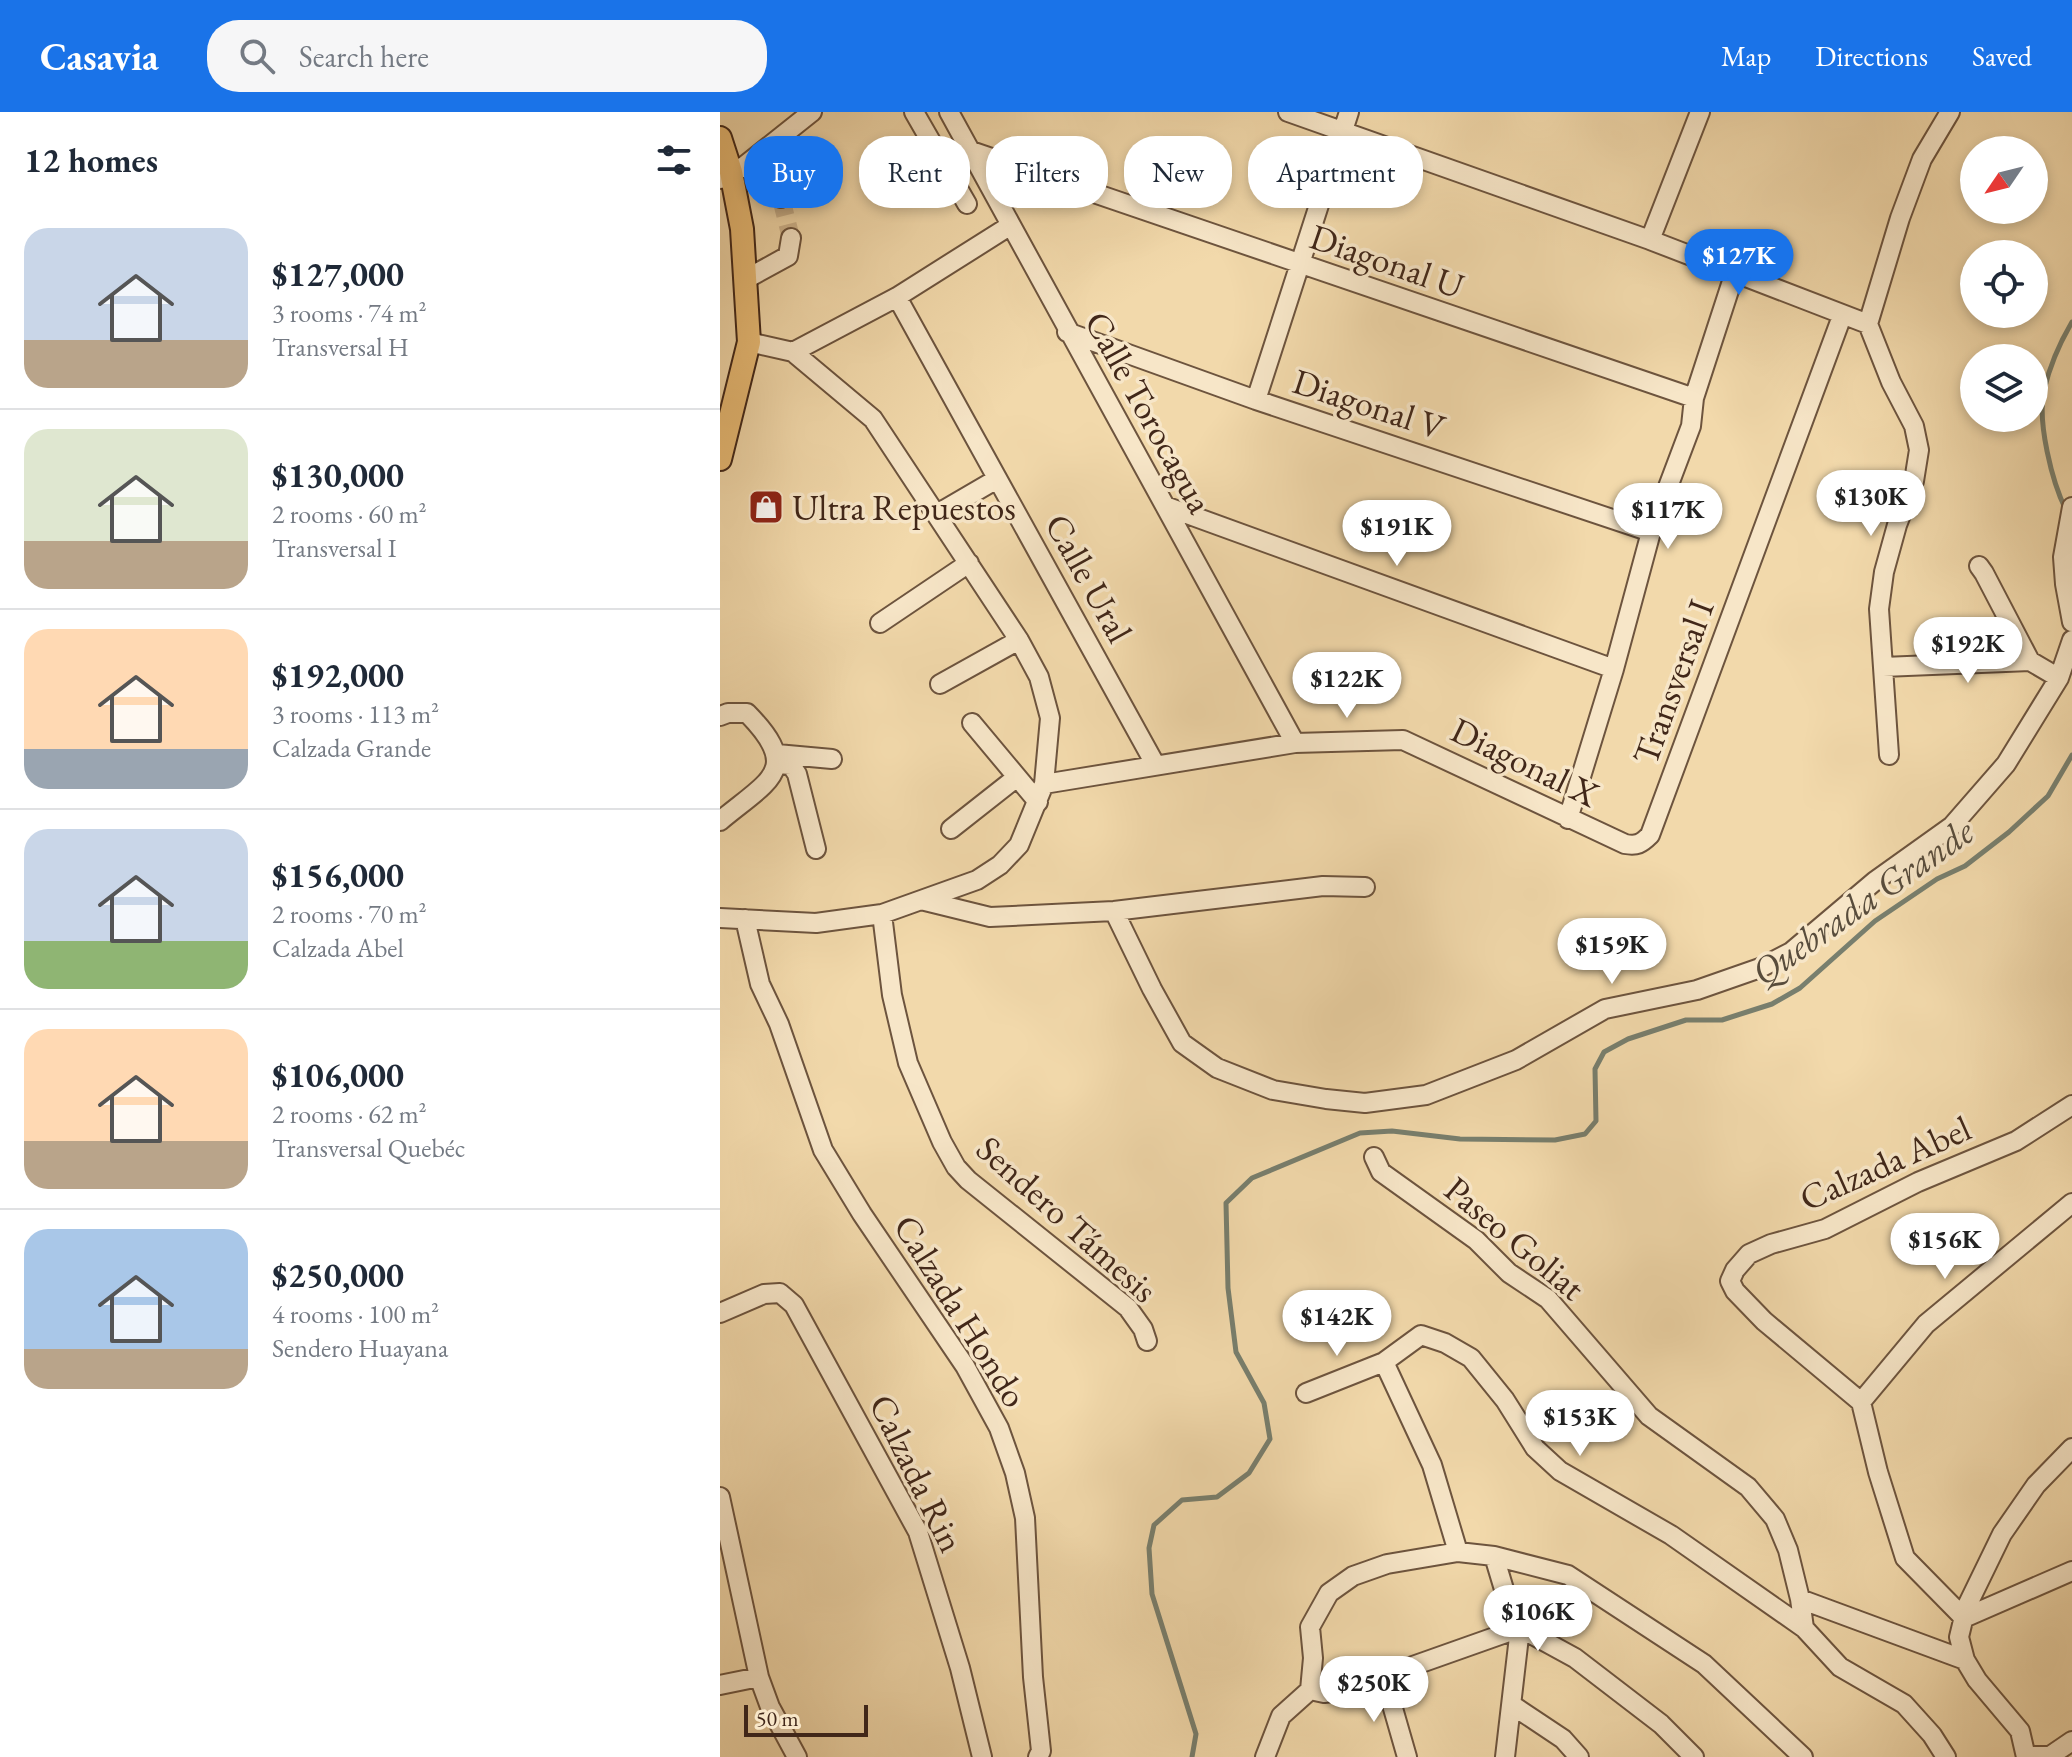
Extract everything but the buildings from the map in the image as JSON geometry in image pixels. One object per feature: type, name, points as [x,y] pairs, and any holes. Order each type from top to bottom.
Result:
[{"type":"main road","points":[[720,138],[732,172],[742,229],[749,342],[720,459]]},
{"type":"street","points":[[732,172],[812,112]]},
{"type":"street","points":[[914,112],[928,136]]},
{"type":"street","name":"Calle Torocagua","points":[[949,112],[1295,743]]},
{"type":"street","points":[[1288,112],[1650,240],[1868,324]]},
{"type":"street","points":[[1256,400],[1349,112]]},
{"type":"street","points":[[1889,755],[1879,609],[1884,572],[1914,481],[1919,450],[1914,426],[1891,382],[1868,324],[1900,218],[1922,159],[1950,112]]},
{"type":"street","points":[[1650,240],[1693,114]]},
{"type":"street","name":"Diagonal U","points":[[971,151],[1694,398]]},
{"type":"street","points":[[793,352],[897,297],[1011,225]]},
{"type":"street","points":[[746,279],[788,256],[791,238]]},
{"type":"street","points":[[1568,819],[1614,669],[1651,532],[1691,426],[1694,398],[1735,272]]},
{"type":"street","name":"Calle Ural","points":[[897,297],[1155,764]]},
{"type":"street","name":"Transversal I","points":[[1643,842],[1650,835],[1842,316]]},
{"type":"street","name":"Diagonal V","points":[[1067,332],[1256,400],[1651,532]]},
{"type":"street","points":[[720,918],[816,923],[882,914],[977,880],[1000,865],[1019,845],[1044,784],[1050,718],[1039,677],[1019,640],[873,419],[793,352],[749,342]]},
{"type":"street","points":[[937,514],[997,479]]},
{"type":"street","points":[[1165,506],[1614,669]]},
{"type":"street","points":[[2072,507],[2063,557],[2072,622]]},
{"type":"street","points":[[880,623],[969,563]]},
{"type":"street","points":[[1979,566],[2030,661],[2059,678]]},
{"type":"street","points":[[940,684],[1019,640]]},
{"type":"street","points":[[1114,911],[1182,1043],[1217,1068],[1273,1090],[1326,1099],[1365,1103],[1426,1095],[1516,1060],[1605,1009],[1697,990],[1760,968],[1791,952],[1875,881],[1952,826],[2006,764],[2059,678],[2072,640]]},
{"type":"street","points":[[1883,667],[2030,661]]},
{"type":"street","points":[[720,716],[747,713],[768,734],[777,759],[771,777],[721,817]]},
{"type":"street","points":[[972,723],[1038,802]]},
{"type":"street","name":"Diagonal X","points":[[1044,784],[1295,743],[1403,740],[1625,844],[1635,846],[1643,842]]},
{"type":"street","points":[[777,759],[832,759]]},
{"type":"street","points":[[777,759],[791,765],[797,774],[816,849]]},
{"type":"street","points":[[951,829],[1017,777]]},
{"type":"street","points":[[925,901],[990,917],[1114,911],[1323,886],[1365,887]]},
{"type":"street","name":"Sendero Támesis","points":[[882,914],[892,995],[908,1063],[956,1167],[968,1180],[1128,1308],[1143,1329],[1147,1341]]},
{"type":"street","name":"Calzada Hondo","points":[[745,919],[760,984],[779,1024],[823,1150],[862,1214],[965,1366],[1003,1439],[1015,1473],[1025,1518],[1033,1677],[1041,1751],[1038,1757]]},
{"type":"street","name":"Calzada Abel","points":[[1861,1402],[1764,1321],[1735,1291],[1730,1281],[1735,1270],[1749,1254],[1771,1244],[1825,1229],[1918,1182],[2016,1141],[2072,1105]]},
{"type":"street","name":"Paseo Goliat","points":[[1374,1157],[1381,1172],[1476,1240],[1509,1273],[1548,1299],[1649,1416],[1748,1487],[1775,1519],[1788,1550],[1804,1628]]},
{"type":"street","points":[[1964,1618],[1905,1558],[1878,1472],[1861,1402],[1926,1324],[2072,1203]]},
{"type":"street","name":"Calzada Rin","points":[[720,1313],[764,1294],[780,1293],[794,1305],[918,1532],[960,1668],[982,1757]]},
{"type":"street","points":[[1306,1393],[1384,1362],[1421,1335],[1445,1343],[1471,1358],[1505,1400],[1535,1448],[1560,1471],[1671,1535],[1804,1628],[1840,1667],[1904,1704],[1932,1735],[1946,1757]]},
{"type":"street","points":[[1384,1362],[1432,1465],[1458,1552]]},
{"type":"street","points":[[2072,1448],[2036,1485],[2002,1534],[1966,1608],[1959,1637],[1965,1660],[1977,1680],[2020,1731],[2026,1757],[2050,1756],[2072,1741]]},
{"type":"street","points":[[720,1497],[759,1677],[770,1707],[797,1757]]},
{"type":"street","points":[[1265,1757],[1281,1716],[1310,1690],[1313,1658],[1310,1627],[1329,1593],[1353,1576],[1387,1564],[1458,1552],[1494,1556],[1568,1575],[1704,1664],[1803,1757]]},
{"type":"street","points":[[1494,1556],[1520,1628],[1505,1757]]},
{"type":"street","points":[[1964,1618],[2072,1571]]},
{"type":"street","points":[[1800,1599],[1965,1660]]},
{"type":"street","points":[[1310,1690],[1324,1693],[1342,1691],[1520,1628],[1575,1658],[1661,1724],[1694,1757]]},
{"type":"street","points":[[720,1685],[759,1677]]},
{"type":"street","points":[[1384,1677],[1407,1757]]},
{"type":"street","points":[[1512,1705],[1563,1739],[1579,1757]]},
{"type":"waterway","name":"Quebrada Grande","points":[[2066,510],[2047,452],[2042,403],[2052,363],[2072,322]]},
{"type":"waterway","name":"Quebrada Grande","points":[[1192,1757],[1196,1734],[1152,1594],[1149,1548],[1154,1525],[1182,1500],[1217,1497],[1249,1473],[1270,1439],[1264,1403],[1236,1352],[1228,1288],[1226,1203],[1252,1178],[1360,1133],[1392,1131],[1460,1139],[1555,1140],[1585,1134],[1596,1121],[1595,1069],[1604,1052],[1628,1039],[1686,1020],[1722,1020],[1772,1004],[1800,988],[1875,921],[1937,879],[1965,866],[2009,832],[2048,796],[2072,755]]},
{"type":"tunnel","points":[[784,208],[791,238]]},
{"type":"place","name":"Ultra Repuestos","points":[[766,507]]}]
